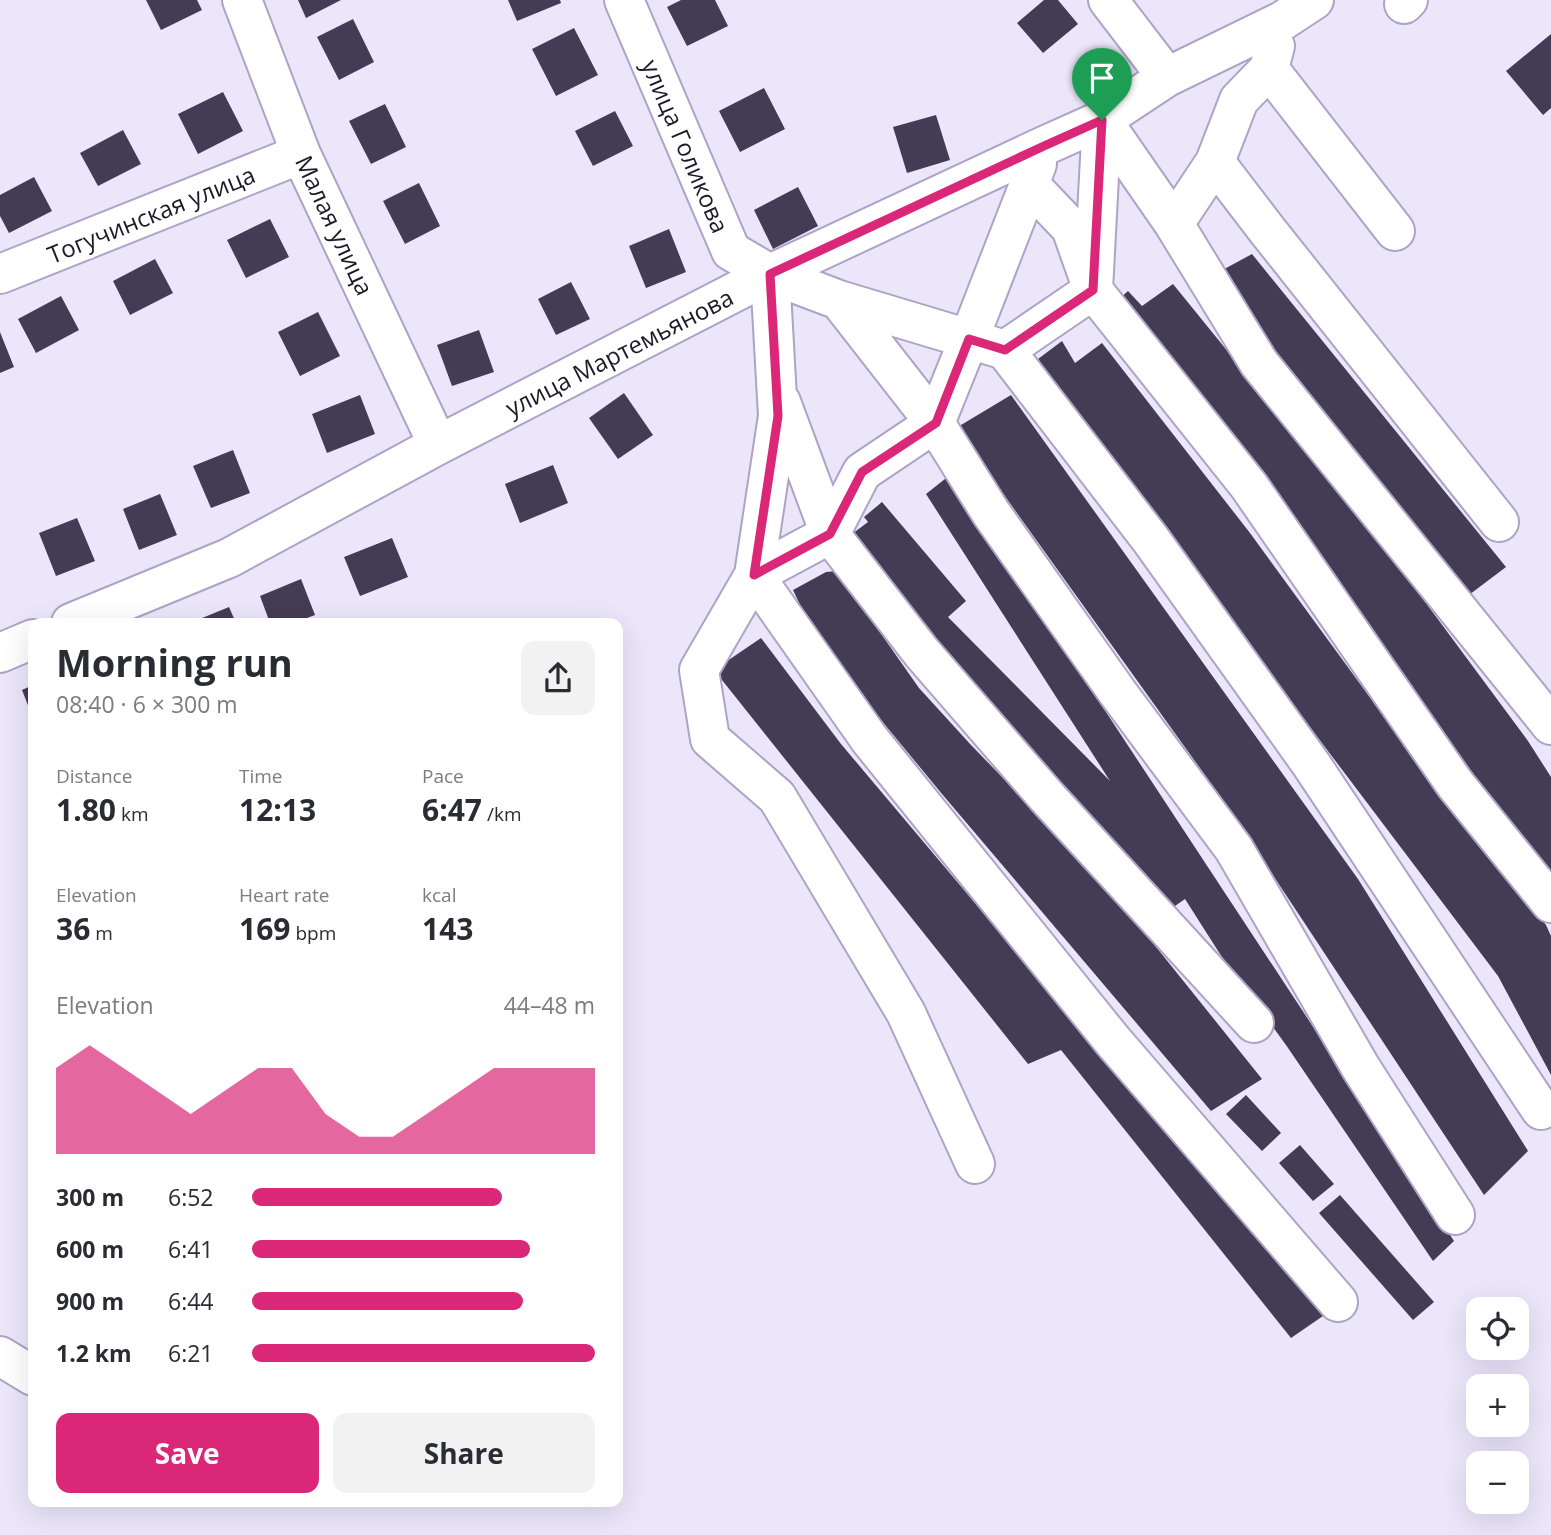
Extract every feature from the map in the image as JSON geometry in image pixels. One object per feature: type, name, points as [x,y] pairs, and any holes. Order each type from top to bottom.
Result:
[{"type":"street","name":"Малая улица","points":[[242,0],[301,155],[438,446]]},
{"type":"street","name":"улица Голикова","points":[[624,0],[731,251],[770,274],[839,300],[1005,350]]},
{"type":"street","points":[[1108,0],[1167,77]]},
{"type":"street","name":"улица Мартемьянова","points":[[83,618],[229,558],[770,274],[1102,120],[1167,77],[1282,21],[1314,0]]},
{"type":"street","points":[[1174,224],[1215,162],[1240,100],[1269,69],[1282,21]]},
{"type":"street","points":[[1269,69],[1395,231]]},
{"type":"street","points":[[1102,120],[1174,224],[1259,363],[1551,725]]},
{"type":"street","points":[[1093,290],[1102,120]]},
{"type":"street","points":[[754,575],[830,534],[862,472],[936,423],[1044,146]]},
{"type":"street","name":"Тогучинская улица","points":[[0,274],[301,155]]},
{"type":"street","points":[[1215,162],[1499,522]]},
{"type":"street","points":[[1029,184],[1071,228],[1093,290],[1249,486],[1455,784],[1551,903]]},
{"type":"street","points":[[770,274],[778,416],[754,575],[699,670],[710,739],[777,797],[906,1013],[975,1164]]},
{"type":"street","points":[[1093,290],[1005,350],[1151,540],[1311,764],[1541,1110]]},
{"type":"street","points":[[839,300],[936,423],[1007,536],[1118,693],[1234,849],[1361,1068],[1455,1215]]},
{"type":"street","points":[[776,390],[830,534],[922,653],[1047,797],[1254,1023]]},
{"type":"street","points":[[754,575],[879,751],[1112,1041],[1338,1302]]},
{"type":"street","points":[[0,653],[28,641]]},
{"type":"street","points":[[0,1356],[28,1374]]},
{"type":"building","points":[[146,0],[197,0],[202,10],[161,30]]},
{"type":"building","points":[[298,0],[341,0],[306,18]]},
{"type":"building","points":[[508,0],[560,0],[561,3],[517,21]]},
{"type":"building","points":[[681,0],[715,0],[728,26],[687,46],[667,7]]},
{"type":"building","points":[[1044,0],[1058,0],[1078,24],[1043,53],[1017,23]]},
{"type":"building","points":[[353,19],[374,62],[339,80],[317,37]]},
{"type":"building","points":[[574,28],[598,75],[556,96],[532,49]]},
{"type":"building","points":[[1551,34],[1551,108],[1543,115],[1506,71]]},
{"type":"building","points":[[764,88],[785,129],[740,152],[719,111]]},
{"type":"building","points":[[223,92],[243,131],[198,154],[178,114]]},
{"type":"building","points":[[385,104],[406,147],[371,164],[349,121]]},
{"type":"building","points":[[615,111],[633,146],[593,166],[575,131]]},
{"type":"building","points":[[936,115],[950,160],[907,173],[893,127]]},
{"type":"building","points":[[123,130],[141,164],[98,186],[80,153]]},
{"type":"building","points":[[34,177],[52,211],[9,233],[0,216],[0,195]]},
{"type":"building","points":[[419,183],[440,226],[405,244],[383,201]]},
{"type":"building","points":[[798,187],[818,226],[773,249],[754,210]]},
{"type":"building","points":[[270,219],[289,257],[246,278],[227,240]]},
{"type":"building","points":[[669,229],[686,272],[646,288],[629,246]]},
{"type":"building","points":[[1252,254],[1506,567],[1457,604],[1217,273]]},
{"type":"building","points":[[155,259],[173,293],[130,315],[113,281]]},
{"type":"building","points":[[571,282],[590,319],[556,335],[538,299]]},
{"type":"building","points":[[1173,284],[1363,518],[1528,741],[1551,777],[1551,880],[1331,579],[1117,301],[1128,291],[1142,306]]},
{"type":"building","points":[[61,296],[79,330],[36,353],[18,319]]},
{"type":"building","points":[[318,312],[340,356],[300,376],[278,332]]},
{"type":"building","points":[[479,330],[494,372],[452,386],[437,345]]},
{"type":"building","points":[[0,332],[14,367],[0,373]]},
{"type":"building","points":[[1062,341],[1075,363],[1102,343],[1250,533],[1412,755],[1546,925],[1551,936],[1551,1075],[1498,976],[1167,538],[1038,359]]},
{"type":"building","points":[[624,393],[653,435],[618,459],[589,418]]},
{"type":"building","points":[[360,395],[375,434],[327,453],[312,414]]},
{"type":"building","points":[[1011,395],[1358,879],[1528,1151],[1484,1195],[1230,810],[956,428]]},
{"type":"building","points":[[233,450],[250,493],[211,508],[193,466]]},
{"type":"building","points":[[553,465],[568,503],[520,523],[505,484]]},
{"type":"building","points":[[950,475],[1454,1241],[1433,1261],[1286,1045],[1220,954],[1185,899],[1165,913],[844,540],[868,522],[864,517],[882,502],[966,601],[948,617],[1110,781],[926,494]]},
{"type":"building","points":[[160,494],[177,535],[139,550],[123,509]]},
{"type":"building","points":[[77,518],[95,561],[56,576],[39,533]]},
{"type":"building","points":[[392,538],[408,577],[360,596],[344,557]]},
{"type":"building","points":[[837,571],[919,688],[1104,882],[1262,1079],[1211,1111],[942,794],[858,692],[809,624],[793,590],[826,572]]},
{"type":"building","points":[[301,579],[315,615],[307,618],[268,618],[260,596]]},
{"type":"building","points":[[229,607],[234,618],[202,618]]},
{"type":"building","points":[[761,638],[841,744],[1323,1316],[1291,1338],[1061,1050],[1028,1064],[714,670]]},
{"type":"building","points":[[28,687],[28,705],[22,690]]},
{"type":"building","points":[[1246,1095],[1281,1133],[1262,1151],[1226,1114]]},
{"type":"building","points":[[1300,1145],[1334,1184],[1313,1201],[1279,1163]]},
{"type":"building","points":[[1340,1195],[1434,1302],[1413,1320],[1319,1213]]},
{"type":"route","points":[[1102,120],[1093,290],[1005,350],[969,339],[936,423],[862,472],[830,534],[754,575],[778,416],[770,274],[1102,120]]}]
